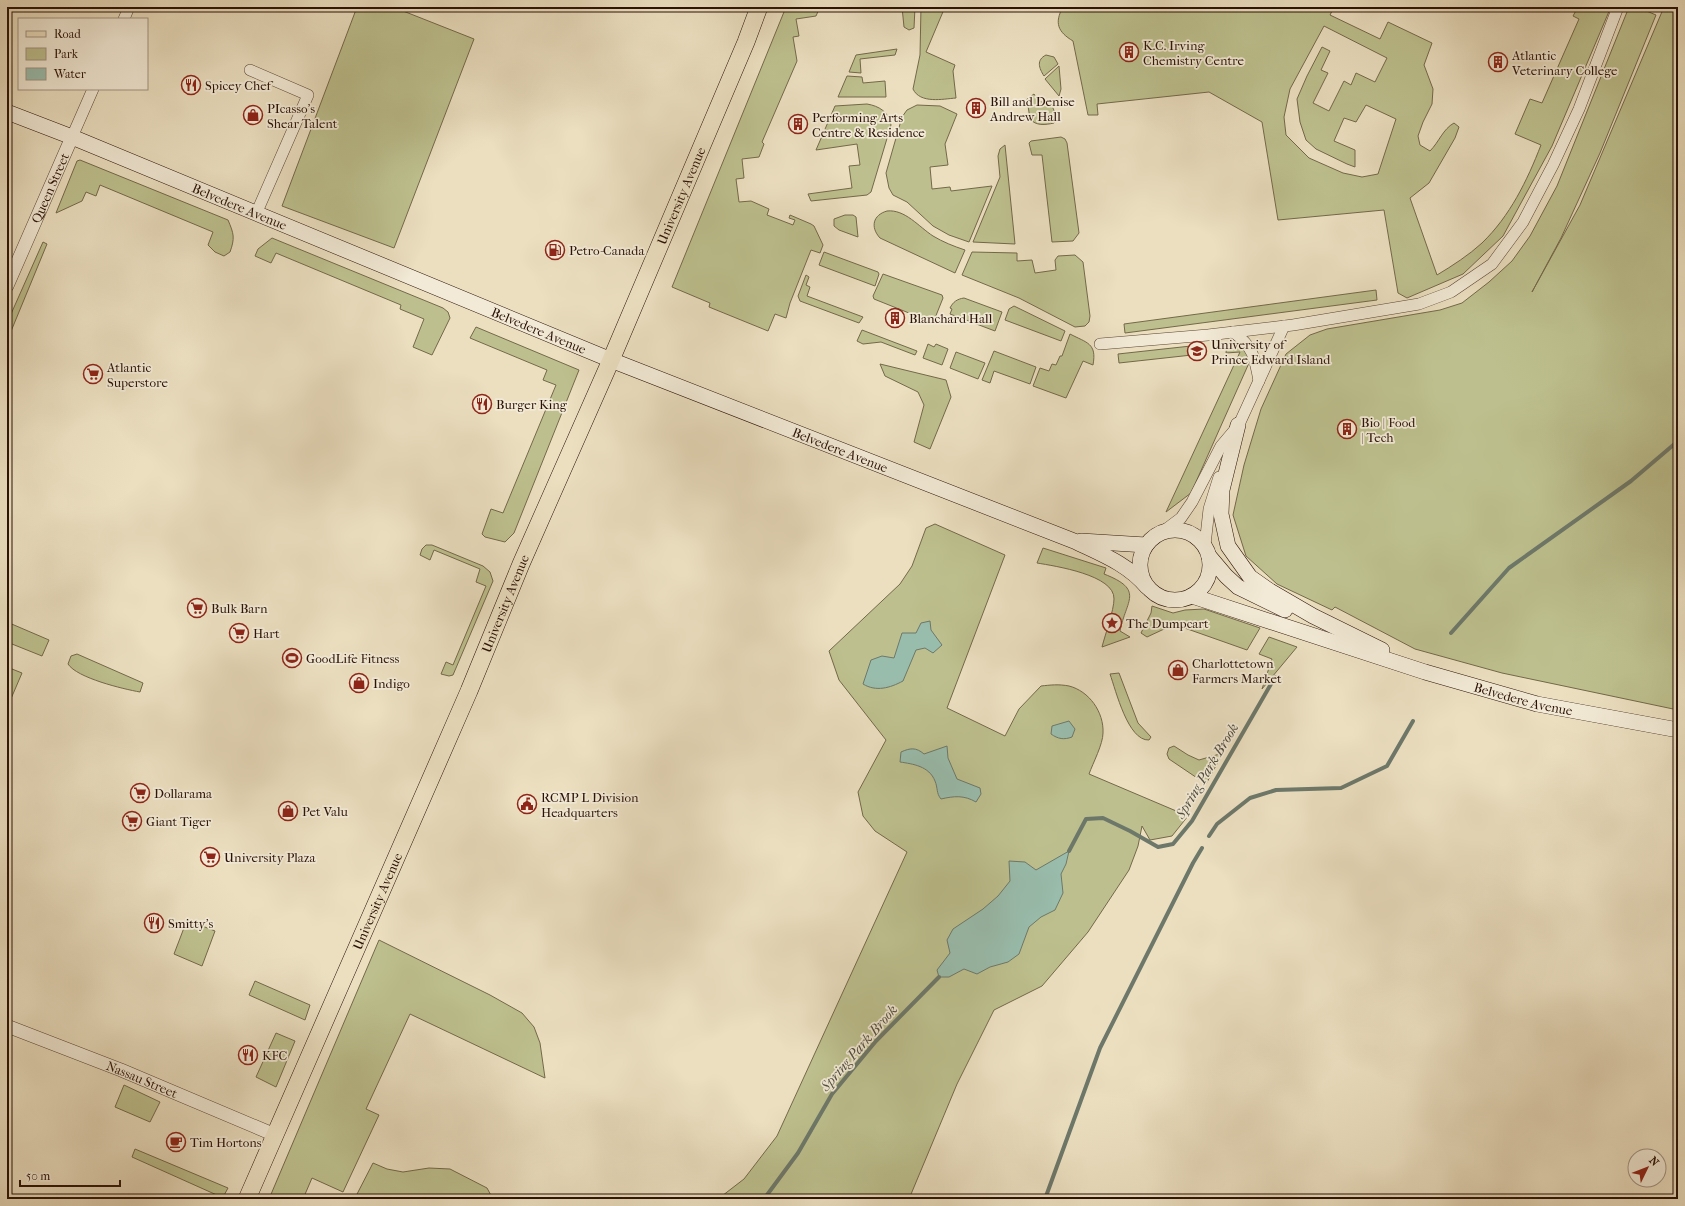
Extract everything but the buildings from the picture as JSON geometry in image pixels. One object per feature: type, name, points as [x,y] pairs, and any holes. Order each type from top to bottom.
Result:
[{"type":"main road","name":"University Avenue","points":[[247,1199],[469,691],[521,564],[611,360],[743,49],[759,7]]},
{"type":"main road","name":"Belvedere Avenue","points":[[7,112],[72,137],[611,360],[1074,541],[1132,570],[1147,587]]},
{"type":"main road","points":[[1238,425],[1222,490],[1221,502],[1223,526],[1228,546],[1250,577],[1270,591],[1313,616],[1425,672]]},
{"type":"main road","points":[[1165,530],[1180,530],[1197,537],[1207,551],[1210,568],[1208,579],[1201,589],[1192,596],[1181,600],[1162,598],[1147,587],[1142,577],[1140,566],[1141,555],[1146,545],[1153,537],[1165,530]]},
{"type":"main road","name":"Belvedere Avenue","points":[[1074,541],[1146,545]]},
{"type":"main road","name":"Belvedere Avenue","points":[[1207,551],[1226,576],[1238,587],[1372,654]]},
{"type":"main road","name":"Belvedere Avenue","points":[[1192,596],[1264,621],[1425,672],[1536,704],[1678,730]]},
{"type":"street","points":[[124,18],[129,7]]},
{"type":"street","points":[[1100,344],[1284,326],[1419,304],[1451,292],[1492,264],[1523,222],[1553,166],[1578,109],[1618,7]]},
{"type":"street","points":[[250,70],[308,94],[256,214]]},
{"type":"street","name":"Queen Street","points":[[7,286],[93,90]]},
{"type":"street","points":[[1207,551],[1205,532],[1212,501],[1223,465],[1238,425],[1284,326]]},
{"type":"street","points":[[1233,332],[1251,349],[1256,363],[1259,381]]},
{"type":"street","points":[[1165,530],[1181,518],[1192,502],[1221,446],[1238,425]]},
{"type":"street","name":"Nassau Street","points":[[7,1026],[121,1070],[275,1134]]},
{"type":"green space","points":[[357,7],[393,7],[474,39],[394,248],[282,206]]},
{"type":"green space","points":[[786,7],[820,7],[816,16],[796,19],[799,36],[793,37],[797,61],[762,142],[764,144],[759,157],[742,159],[744,178],[736,179],[739,202],[751,201],[769,209],[767,215],[793,225],[795,220],[789,218],[790,215],[811,224],[814,226],[823,245],[820,253],[811,250],[790,303],[786,318],[775,314],[768,331],[709,307],[710,303],[672,287]]},
{"type":"green space","points":[[902,7],[915,7],[914,28],[909,30],[904,27]]},
{"type":"green space","points":[[921,7],[945,7],[926,52],[955,65],[953,71],[956,98],[939,100],[926,99],[916,94],[913,89],[920,55]]},
{"type":"green space","points":[[1063,7],[1334,7],[1330,15],[1380,39],[1388,22],[1432,43],[1424,65],[1433,89],[1432,104],[1418,136],[1420,145],[1430,151],[1450,126],[1454,123],[1459,127],[1455,138],[1429,183],[1410,198],[1437,275],[1472,252],[1492,233],[1509,210],[1524,185],[1541,145],[1515,134],[1530,99],[1542,103],[1579,19],[1573,16],[1578,7],[1606,7],[1610,9],[1552,146],[1503,236],[1463,274],[1407,298],[1398,293],[1384,210],[1278,220],[1262,122],[1209,92],[1097,104],[1098,115],[1088,115],[1073,41],[1061,31],[1059,27],[1058,22]],"holes":[[[1324,26],[1387,58],[1375,82],[1356,73],[1351,85],[1344,81],[1329,111],[1313,103],[1328,73],[1321,70],[1330,51],[1322,47],[1297,99],[1300,122],[1306,140],[1316,149],[1355,167],[1355,150],[1334,141],[1344,118],[1356,122],[1366,105],[1396,119],[1378,174],[1362,177],[1343,173],[1309,158],[1286,135],[1284,117],[1290,89]]]},
{"type":"green space","points":[[1629,7],[1637,7],[1656,15],[1600,153],[1561,238],[1532,292],[1580,205],[1664,7],[1678,7],[1678,710],[1502,673],[1415,649],[1335,607],[1332,610],[1277,584],[1246,556],[1233,515],[1244,465],[1261,409],[1286,354],[1310,335],[1327,329],[1440,310],[1462,303],[1489,282],[1512,261],[1530,236],[1557,186]]},
{"type":"green space","points":[[897,49],[895,55],[860,59],[861,73],[849,72],[856,55]]},
{"type":"green space","points":[[1046,55],[1054,57],[1058,64],[1044,76],[1039,64],[1041,59]]},
{"type":"green space","points":[[1059,66],[1061,89],[1059,96],[1045,79]]},
{"type":"green space","points":[[847,76],[862,77],[863,83],[885,81],[886,97],[838,97]]},
{"type":"green space","points":[[1034,94],[1039,101],[1052,106],[1057,117],[1054,123],[1035,123],[1030,119],[1027,99]]},
{"type":"green space","points":[[867,104],[876,106],[883,110],[890,120],[891,125],[871,192],[867,195],[811,201],[808,194],[852,188],[849,166],[860,165],[857,144],[816,150],[835,106]]},
{"type":"green space","points":[[917,105],[940,106],[957,114],[945,144],[948,165],[930,167],[932,189],[950,187],[951,191],[992,186],[969,242],[949,235],[933,226],[907,202],[893,195],[889,188],[886,173],[902,117],[907,110]]},
{"type":"green space","points":[[1061,137],[1065,139],[1067,143],[1079,233],[1073,241],[1052,242],[1042,155],[1032,155],[1029,143],[1031,141]]},
{"type":"green space","points":[[1005,145],[1015,244],[973,242],[1000,177],[998,156],[1000,149]]},
{"type":"green space","points":[[80,160],[228,220],[233,236],[233,243],[230,252],[224,256],[215,252],[208,245],[213,232],[100,185],[96,196],[86,192],[82,201],[56,213],[77,161]]},
{"type":"green space","points":[[887,211],[894,211],[912,219],[933,236],[948,244],[965,250],[955,273],[880,238],[875,230],[874,222],[879,215]]},
{"type":"green space","points":[[845,215],[853,215],[856,217],[858,237],[839,230],[834,226],[834,219]]},
{"type":"green space","points":[[272,238],[443,308],[448,312],[450,318],[432,355],[413,347],[424,319],[400,309],[401,305],[276,253],[271,263],[255,256],[258,249]]},
{"type":"green space","points":[[43,242],[47,244],[7,341],[7,323]]},
{"type":"green space","points":[[824,252],[878,272],[879,274],[875,286],[819,265]]},
{"type":"green space","points":[[972,252],[1017,253],[1017,261],[1032,260],[1035,273],[1056,270],[1055,260],[1058,256],[1075,255],[1083,262],[1090,316],[1089,322],[1085,326],[1075,327],[1019,298],[962,275]]},
{"type":"green space","points":[[883,274],[942,295],[943,298],[933,323],[874,299],[873,296]]},
{"type":"green space","points":[[806,275],[809,277],[806,285],[810,287],[807,296],[863,317],[859,323],[800,301],[798,296]]},
{"type":"green space","points":[[1376,290],[1377,300],[1125,333],[1124,324]]},
{"type":"green space","points":[[964,298],[1002,312],[995,331],[950,314],[952,304],[957,300]]},
{"type":"green space","points":[[1014,306],[1065,331],[1061,341],[1005,320],[1009,309]]},
{"type":"green space","points":[[476,327],[579,370],[514,533],[505,542],[485,537],[482,534],[491,509],[503,513],[556,385],[543,380],[547,370],[470,338]]},
{"type":"green space","points":[[862,330],[917,351],[915,355],[881,342],[863,344],[857,341]]},
{"type":"green space","points":[[1070,334],[1086,342],[1092,348],[1094,358],[1093,365],[1083,361],[1066,398],[1033,386],[1040,368],[1049,371],[1052,364],[1056,365],[1060,356],[1062,356]]},
{"type":"green space","points":[[1232,343],[1245,349],[1249,363],[1191,493],[1166,512],[1240,352],[1226,353],[1227,344]]},
{"type":"green space","points":[[928,344],[934,347],[936,344],[948,349],[942,365],[923,358]]},
{"type":"green space","points":[[1200,345],[1201,354],[1119,363],[1118,354]]},
{"type":"green space","points":[[994,351],[1036,367],[1030,384],[994,371],[990,383],[982,380]]},
{"type":"green space","points":[[956,352],[985,363],[978,379],[950,368]]},
{"type":"green space","points":[[880,364],[946,380],[951,397],[930,449],[914,442],[924,405],[918,392],[885,376]]},
{"type":"green space","points":[[935,524],[1005,555],[947,708],[1005,736],[1019,709],[1041,686],[1069,686],[1083,692],[1098,710],[1103,725],[1103,737],[1098,754],[1089,774],[1188,816],[1172,836],[1150,840],[1142,826],[1138,846],[1129,870],[1088,932],[1042,986],[994,1010],[957,1084],[909,1199],[718,1199],[744,1179],[777,1136],[907,852],[875,831],[863,816],[858,792],[886,740],[839,680],[829,651],[900,584],[912,566],[926,528]]},
{"type":"green space","points":[[426,545],[432,545],[483,566],[490,572],[493,581],[453,675],[449,676],[441,674],[446,662],[453,665],[486,586],[476,582],[480,569],[434,550],[430,560],[420,555],[422,549]]},
{"type":"green space","points":[[1043,548],[1106,568],[1104,574],[1125,585],[1129,591],[1130,597],[1120,631],[1130,637],[1102,647],[1114,604],[1112,591],[1105,584],[1083,573],[1037,563]]},
{"type":"green space","points":[[1152,606],[1173,613],[1185,610],[1204,609],[1260,628],[1247,650],[1179,626],[1177,623],[1147,637],[1141,633],[1151,613]]},
{"type":"green space","points":[[7,622],[49,640],[42,656],[7,642]]},
{"type":"green space","points":[[1269,637],[1297,647],[1262,689],[1272,659],[1259,654]]},
{"type":"green space","points":[[77,654],[143,683],[140,692],[101,682],[81,674],[68,664],[71,656]]},
{"type":"green space","points":[[7,667],[22,673],[7,708]]},
{"type":"green space","points":[[1119,673],[1138,723],[1151,737],[1149,740],[1142,738],[1135,732],[1129,724],[1119,703],[1110,674]]},
{"type":"green space","points":[[1174,746],[1199,760],[1223,753],[1206,784],[1169,759],[1167,754],[1169,748]]},
{"type":"green space","points":[[187,920],[215,931],[202,966],[174,954]]},
{"type":"green space","points":[[379,940],[490,995],[522,1013],[534,1027],[540,1043],[545,1078],[410,1014],[366,1109],[379,1115],[343,1192],[312,1178],[303,1199],[269,1199]]},
{"type":"green space","points":[[255,981],[310,1005],[305,1020],[249,995]]},
{"type":"green space","points":[[276,1033],[295,1041],[276,1087],[256,1077]]},
{"type":"green space","points":[[124,1085],[160,1102],[150,1122],[115,1107]]},
{"type":"green space","points":[[135,1149],[228,1188],[222,1199],[218,1199],[219,1196],[132,1157]]},
{"type":"green space","points":[[373,1163],[387,1169],[403,1172],[429,1168],[450,1169],[487,1188],[493,1199],[355,1198]]},
{"type":"water","points":[[930,621],[931,630],[942,645],[933,653],[925,648],[916,650],[903,681],[883,688],[873,688],[863,684],[871,660],[882,656],[894,658],[902,633],[916,633],[921,623]]},
{"type":"water","points":[[1069,721],[1075,729],[1072,737],[1061,738],[1051,734],[1052,726]]},
{"type":"water","points":[[947,746],[948,758],[957,779],[980,788],[981,794],[976,802],[967,798],[959,797],[941,799],[938,795],[935,781],[929,772],[920,767],[900,762],[901,752],[916,749],[924,754]]},
{"type":"water","points":[[1069,851],[1066,864],[1061,874],[1063,893],[1055,910],[1041,917],[1029,927],[1019,954],[1008,962],[990,967],[977,974],[964,969],[949,977],[939,977],[937,970],[950,953],[947,940],[953,929],[983,909],[998,896],[1010,881],[1009,861],[1025,862],[1036,870]]},
{"type":"waterway","points":[[1451,633],[1509,568],[1631,481],[1678,441]]},
{"type":"waterway","name":"Spring Park Brook","points":[[1069,851],[1086,819],[1103,818],[1158,847],[1173,844],[1192,821],[1275,677]]},
{"type":"waterway","points":[[1209,836],[1217,824],[1250,798],[1276,790],[1341,788],[1387,766],[1413,721]]},
{"type":"waterway","points":[[1045,1199],[1100,1048],[1193,863],[1202,848]]},
{"type":"waterway","name":"Spring Park Brook","points":[[764,1199],[798,1153],[832,1094],[876,1041],[939,977]]},
{"type":"place","name":"K.C. Irving Chemistry Centre","points":[[1129,52]]},
{"type":"place","name":"Atlantic Veterinary College","points":[[1498,62]]},
{"type":"place","name":"Spicey Chef","points":[[191,85]]},
{"type":"place","name":"Bill and Denise Andrew Hall","points":[[976,108]]},
{"type":"place","name":"PIcasso's Shear Talent","points":[[253,115]]},
{"type":"place","name":"Performing Arts Centre & Residence","points":[[798,124]]},
{"type":"place","name":"Petro-Canada","points":[[555,250]]},
{"type":"place","name":"Blanchard Hall","points":[[895,318]]},
{"type":"place","name":"University of Prince Edward Island","points":[[1197,351]]},
{"type":"place","name":"Atlantic Superstore","points":[[93,374]]},
{"type":"place","name":"Burger King","points":[[482,404]]},
{"type":"place","name":"Bio | Food | Tech","points":[[1347,429]]},
{"type":"place","name":"Bulk Barn","points":[[197,608]]},
{"type":"place","name":"The Dumpcart","points":[[1112,623]]},
{"type":"place","name":"Hart","points":[[239,633]]},
{"type":"place","name":"GoodLife Fitness","points":[[292,658]]},
{"type":"place","name":"Charlottetown Farmers Market","points":[[1178,670]]},
{"type":"place","name":"Indigo","points":[[359,683]]},
{"type":"place","name":"Dollarama","points":[[140,793]]},
{"type":"place","name":"RCMP L Division Headquarters","points":[[527,804]]},
{"type":"place","name":"Pet Valu","points":[[288,811]]},
{"type":"place","name":"Giant Tiger","points":[[132,821]]},
{"type":"place","name":"University Plaza","points":[[210,857]]},
{"type":"place","name":"Smitty's","points":[[154,923]]},
{"type":"place","name":"KFC","points":[[248,1055]]},
{"type":"place","name":"Tim Hortons","points":[[176,1142]]}]
